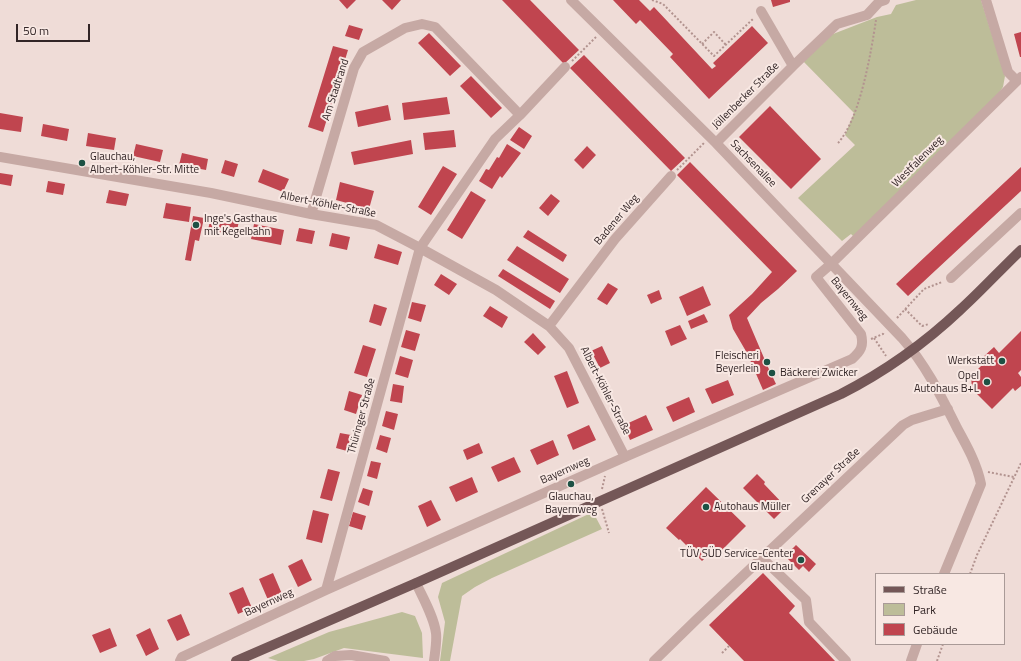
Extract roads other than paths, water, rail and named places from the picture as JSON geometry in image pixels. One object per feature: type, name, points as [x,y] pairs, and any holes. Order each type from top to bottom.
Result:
[{"type":"main road","points":[[236,661],[250,659],[863,383],[936,331],[960,310],[1021,250]]},
{"type":"street","name":"Sachsenallee","points":[[571,0],[713,140],[912,349]]},
{"type":"street","points":[[986,0],[1008,72],[1019,79]]},
{"type":"street","name":"Jöllenbecker Straße","points":[[713,140],[837,24],[867,14],[882,1]]},
{"type":"street","name":"Jöllenbecker Straße","points":[[761,11],[793,66]]},
{"type":"street","name":"Am Stadtrand","points":[[311,214],[354,68],[363,52],[405,28],[422,24],[435,27],[520,114]]},
{"type":"street","points":[[420,248],[495,139],[565,67]]},
{"type":"street","name":"Westfalenweg","points":[[831,264],[1019,79]]},
{"type":"street","name":"Albert-Köhler-Straße","points":[[0,157],[211,193],[311,214],[376,225],[496,290],[550,326],[570,348],[626,457]]},
{"type":"street","name":"Badener Weg","points":[[550,326],[615,239],[671,176]]},
{"type":"street","points":[[951,278],[1021,213]]},
{"type":"street","name":"Thüringer Straße","points":[[326,590],[420,248]]},
{"type":"street","name":"Bayernweg","points":[[180,661],[182,657],[326,590],[852,359],[861,348],[863,342],[861,334],[816,277],[831,264]]},
{"type":"street","points":[[912,349],[948,409],[978,470],[980,484],[944,573]]},
{"type":"street","name":"Grenayer Straße","points":[[654,661],[903,425],[912,420],[948,409]]},
{"type":"street","points":[[762,558],[806,600],[809,622],[846,661]]},
{"type":"street","points":[[416,583],[436,631],[437,641],[434,661]]},
{"type":"street","points":[[911,661],[917,645]]},
{"type":"street","points":[[327,661],[335,656],[351,655],[385,661]]},
{"type":"place","name":"Glauchau, Albert-Köhler-Str. Mitte","points":[[82,163]]},
{"type":"place","name":"Inge's Gasthaus mit Kegelbahn","points":[[196,225]]},
{"type":"place","name":"Werkstatt","points":[[1002,361]]},
{"type":"place","name":"Fleischeri Beyerlein","points":[[767,362]]},
{"type":"place","name":"Bäckerei Zwicker","points":[[772,373]]},
{"type":"place","name":"Opel Autohaus B+L","points":[[987,382]]},
{"type":"place","name":"Glauchau, Bayernweg","points":[[571,484]]},
{"type":"place","name":"Autohaus Müller","points":[[706,507]]},
{"type":"place","name":"TÜV SÜD Service-Center Glauchau","points":[[801,560]]}]
